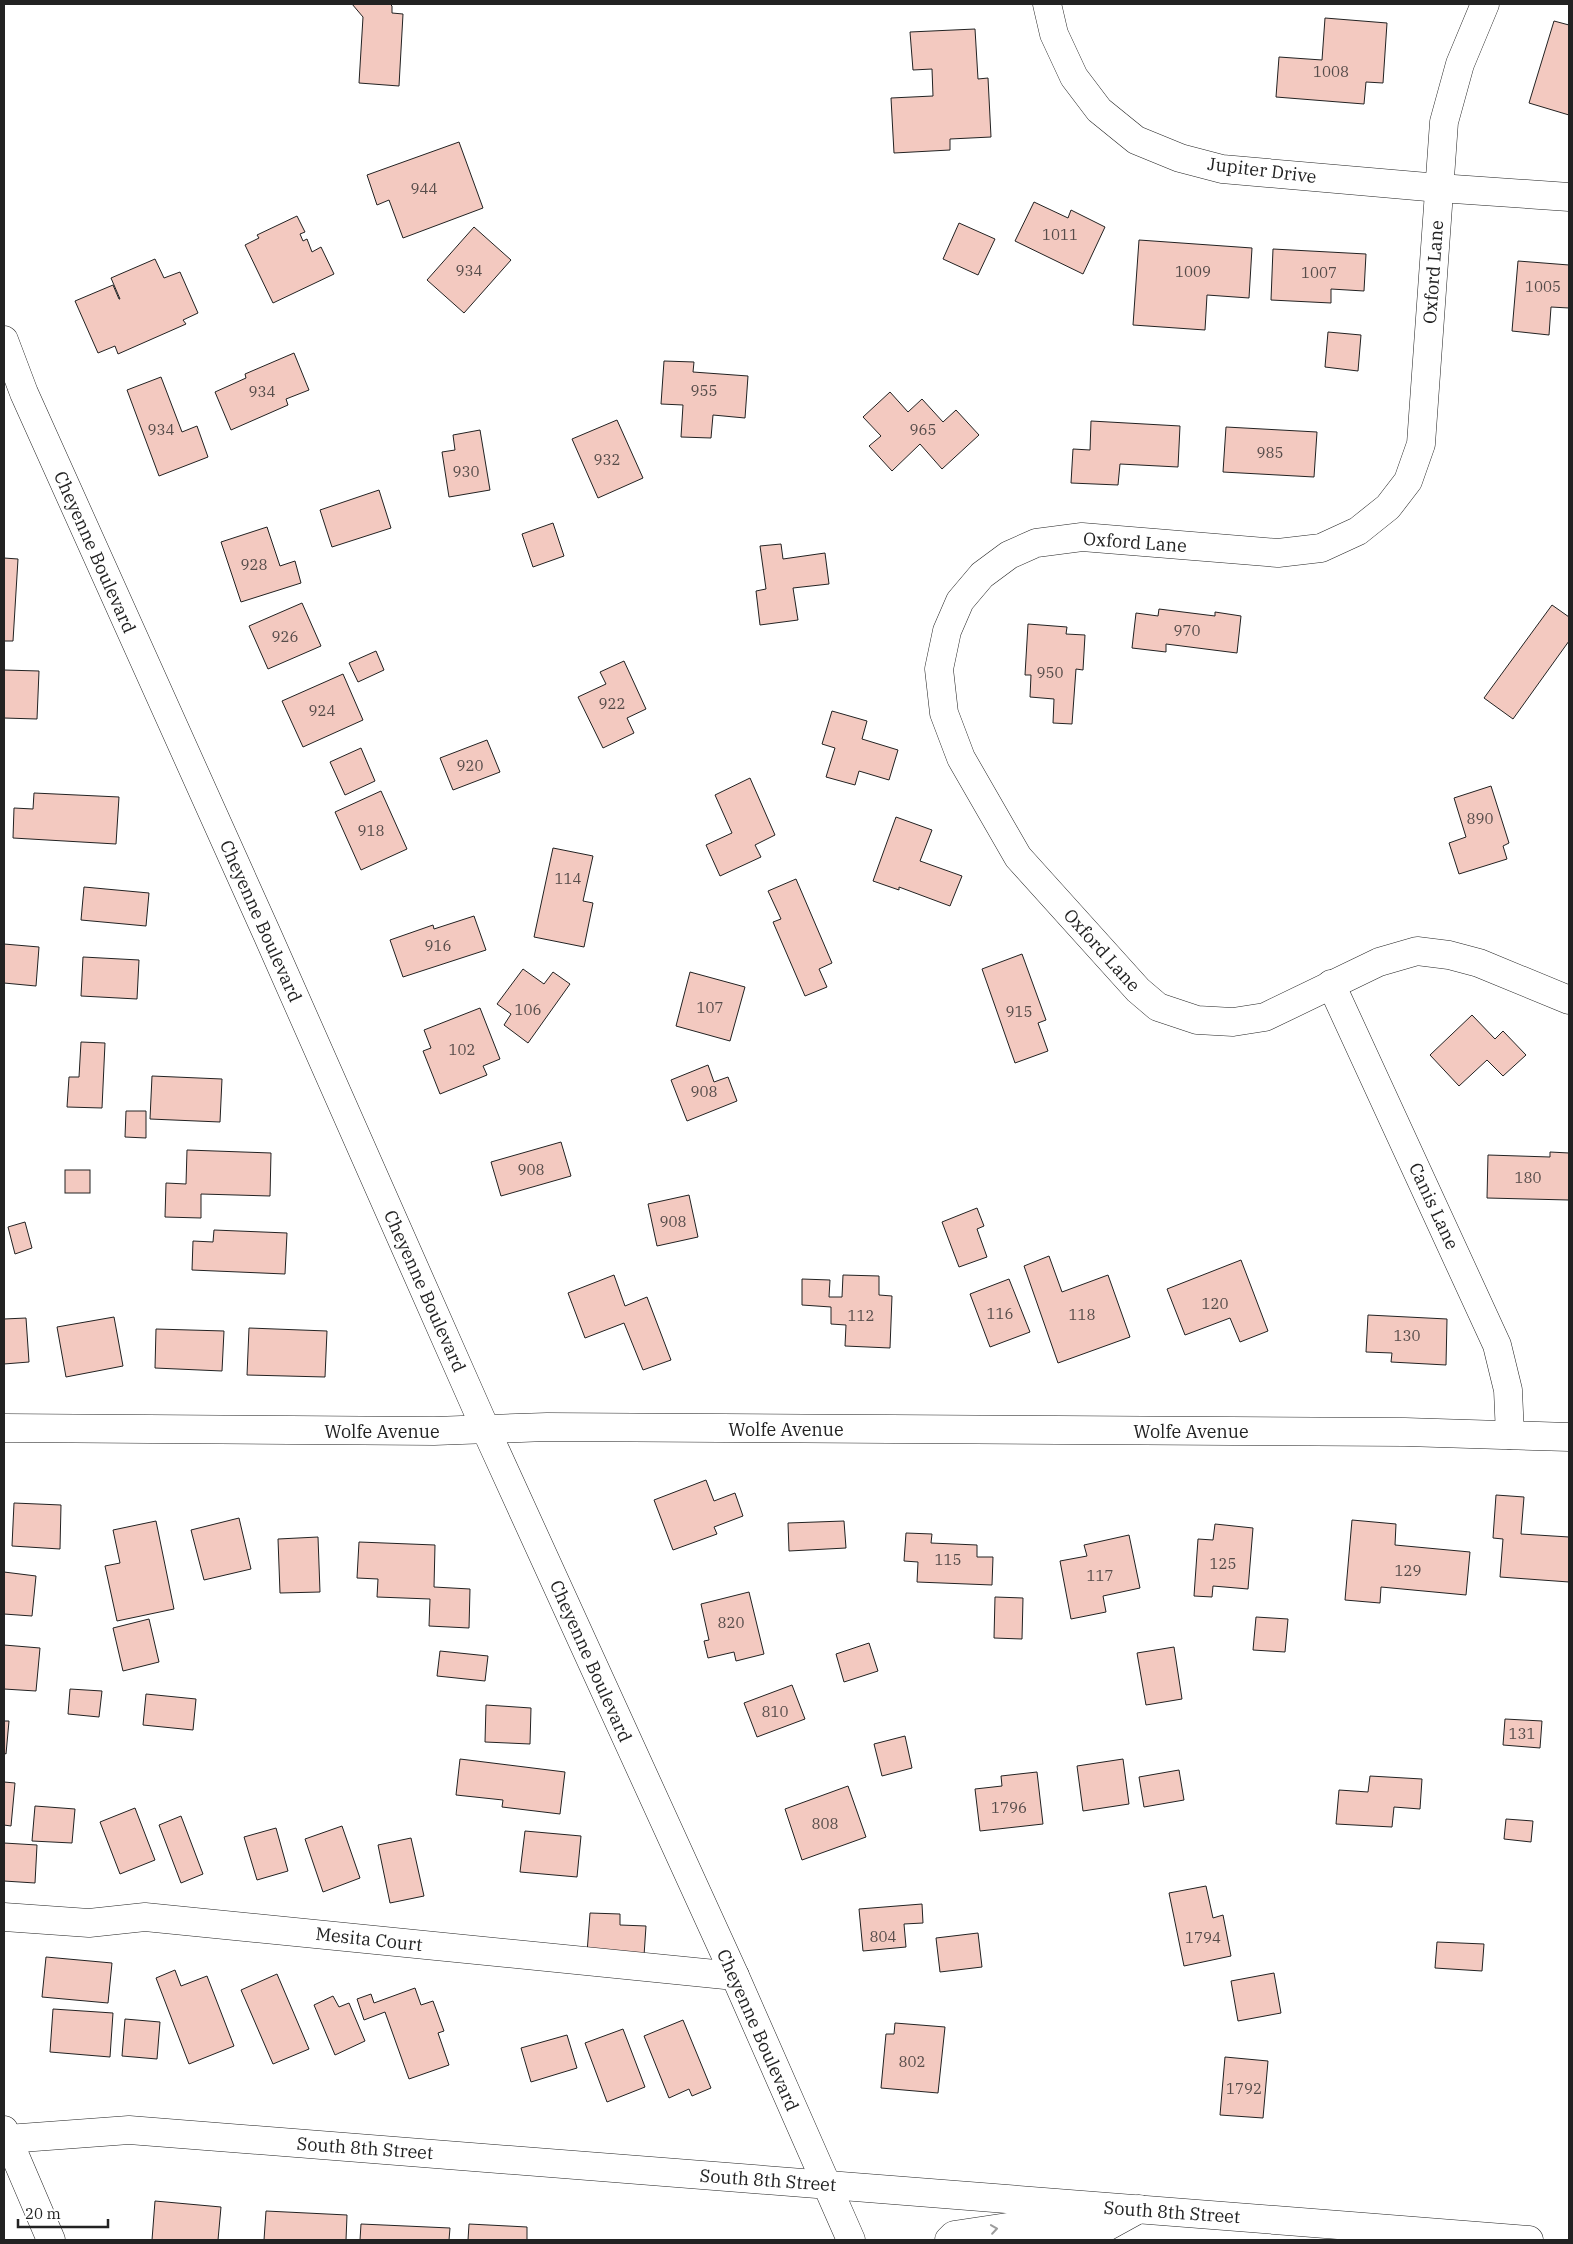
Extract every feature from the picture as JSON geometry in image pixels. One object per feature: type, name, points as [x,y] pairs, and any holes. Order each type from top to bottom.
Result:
[{"type":"street","name":"Jupiter Drive","points":[[1047,4],[1054,34],[1074,77],[1099,110],[1136,140],[1180,158],[1222,168],[1439,188],[1569,197]]},
{"type":"street","name":"Oxford Lane","points":[[1484,4],[1450,93],[1444,122],[1421,444],[1408,481],[1388,507],[1358,531],[1321,548],[1278,554],[1082,537],[1036,543],[1009,555],[982,574],[960,601],[947,631],[939,669],[944,713],[961,758],[1018,857],[1138,990],[1158,1006],[1197,1020],[1233,1022],[1265,1017],[1379,962],[1417,951],[1449,955],[1479,963],[1569,1000]]},
{"type":"street","name":"Cheyenne Boulevard","points":[[4,340],[24,393],[271,943],[486,1430],[734,1976],[851,2240]]},
{"type":"street","name":"Canis Lane","points":[[1331,984],[1498,1345],[1508,1390],[1510,1436]]},
{"type":"street","name":"Wolfe Avenue","points":[[4,1428],[434,1431],[556,1427],[1365,1432],[1569,1437]]},
{"type":"street","name":"Mesita Court","points":[[4,1917],[90,1923],[145,1917],[734,1976]]},
{"type":"street","name":"South 8th Street","points":[[6,2134],[129,2130],[1529,2240]]},
{"type":"street","points":[[6,2134],[50,2240]]},
{"type":"street","points":[[948,2240],[954,2235],[1014,2226],[1099,2231],[1139,2209]]},
{"type":"building","points":[[352,4],[390,4],[392,6],[392,13],[403,14],[399,86],[359,83],[363,17]]},
{"type":"building","points":[[1325,18],[1387,23],[1383,83],[1366,82],[1364,104],[1276,97],[1279,57],[1322,60]]},
{"type":"building","points":[[1554,21],[1569,25],[1569,115],[1529,103]]},
{"type":"building","points":[[975,29],[978,79],[988,78],[991,137],[950,139],[950,150],[894,153],[891,98],[933,96],[932,69],[913,70],[910,32]]},
{"type":"building","points":[[459,142],[483,208],[403,238],[389,200],[377,205],[367,175]]},
{"type":"building","points":[[1034,202],[1068,218],[1071,210],[1105,227],[1083,274],[1015,241]]},
{"type":"building","points":[[297,216],[305,232],[300,234],[303,241],[307,239],[312,252],[321,247],[334,274],[273,303],[245,245],[259,238],[257,235]]},
{"type":"building","points":[[959,223],[995,239],[978,275],[943,259]]},
{"type":"building","points":[[474,227],[511,260],[464,313],[427,280]]},
{"type":"building","points":[[1139,240],[1252,248],[1249,298],[1207,295],[1205,330],[1133,325]]},
{"type":"building","points":[[1273,249],[1366,254],[1364,291],[1331,289],[1331,303],[1271,300]]},
{"type":"building","points":[[155,259],[164,278],[180,272],[198,313],[183,320],[186,324],[118,354],[115,346],[98,353],[75,301],[113,285],[120,299],[111,278]]},
{"type":"building","points":[[1518,261],[1569,265],[1569,308],[1551,307],[1549,335],[1512,331]]},
{"type":"building","points":[[1328,332],[1361,335],[1358,371],[1325,367]]},
{"type":"building","points":[[294,353],[309,390],[286,399],[288,405],[231,430],[215,392],[246,378],[245,374]]},
{"type":"building","points":[[664,361],[694,362],[693,372],[748,376],[745,418],[713,415],[711,438],[681,437],[683,405],[661,404]]},
{"type":"building","points":[[161,377],[182,432],[197,426],[208,457],[159,476],[127,390]]},
{"type":"building","points":[[890,392],[908,412],[922,399],[943,422],[956,410],[979,435],[942,469],[920,444],[892,471],[869,446],[881,436],[863,417]]},
{"type":"building","points":[[617,420],[643,478],[598,498],[572,439]]},
{"type":"building","points":[[1091,421],[1180,426],[1178,467],[1120,464],[1118,485],[1071,483],[1073,449],[1090,450]]},
{"type":"building","points":[[1226,427],[1317,432],[1314,477],[1223,472]]},
{"type":"building","points":[[480,430],[490,490],[449,497],[442,452],[455,450],[453,435]]},
{"type":"building","points":[[379,490],[391,528],[332,547],[320,510]]},
{"type":"building","points":[[553,523],[564,556],[533,567],[522,534]]},
{"type":"building","points":[[267,527],[280,566],[295,561],[301,583],[241,602],[221,542]]},
{"type":"building","points":[[781,544],[783,559],[825,553],[829,584],[793,588],[798,620],[760,625],[756,591],[766,589],[760,546]]},
{"type":"building","points":[[4,558],[18,559],[13,641],[4,641]]},
{"type":"building","points":[[302,603],[321,646],[268,669],[249,626]]},
{"type":"building","points":[[1552,605],[1569,617],[1569,641],[1513,719],[1484,698]]},
{"type":"building","points":[[1159,609],[1215,616],[1215,612],[1241,616],[1237,653],[1166,644],[1166,652],[1132,648],[1136,613],[1158,616]]},
{"type":"building","points":[[1028,624],[1067,627],[1066,634],[1085,635],[1083,670],[1076,669],[1072,724],[1053,723],[1054,699],[1030,697],[1031,675],[1025,675]]},
{"type":"building","points":[[376,651],[384,670],[358,682],[349,663]]},
{"type":"building","points":[[624,661],[646,709],[627,718],[634,733],[603,748],[578,697],[606,684],[600,672]]},
{"type":"building","points":[[4,670],[39,671],[37,719],[4,718]]},
{"type":"building","points":[[343,674],[363,720],[303,747],[282,701]]},
{"type":"building","points":[[832,711],[867,721],[862,739],[898,750],[889,780],[859,771],[855,785],[826,777],[835,748],[822,744]]},
{"type":"building","points":[[487,740],[500,772],[453,790],[440,758]]},
{"type":"building","points":[[361,748],[375,781],[345,795],[330,762]]},
{"type":"building","points":[[750,778],[775,835],[755,845],[761,857],[720,876],[706,845],[732,833],[715,795]]},
{"type":"building","points":[[1491,786],[1509,843],[1503,846],[1507,859],[1459,874],[1449,843],[1466,837],[1454,798]]},
{"type":"building","points":[[381,791],[407,849],[361,870],[335,812]]},
{"type":"building","points":[[34,793],[119,797],[116,844],[13,838],[14,808],[33,809]]},
{"type":"building","points":[[896,817],[932,830],[920,861],[962,876],[950,906],[899,887],[899,890],[873,881]]},
{"type":"building","points":[[553,848],[593,856],[583,901],[593,903],[584,947],[534,937]]},
{"type":"building","points":[[796,879],[832,963],[819,969],[827,987],[805,996],[773,922],[781,919],[768,891]]},
{"type":"building","points":[[84,887],[149,893],[146,926],[81,920]]},
{"type":"building","points":[[474,916],[486,950],[403,977],[390,940],[433,925],[434,929]]},
{"type":"building","points":[[4,944],[39,947],[36,986],[4,983]]},
{"type":"building","points":[[1022,954],[1046,1020],[1038,1023],[1048,1051],[1015,1063],[982,969]]},
{"type":"building","points":[[83,957],[139,960],[137,999],[81,996]]},
{"type":"building","points":[[523,969],[544,984],[553,972],[570,984],[528,1043],[504,1025],[511,1014],[497,1004]]},
{"type":"building","points":[[690,972],[745,987],[730,1041],[676,1026]]},
{"type":"building","points":[[480,1008],[500,1059],[483,1066],[487,1075],[440,1094],[423,1051],[431,1048],[424,1030]]},
{"type":"building","points":[[1472,1015],[1495,1039],[1503,1031],[1526,1055],[1503,1076],[1487,1060],[1459,1086],[1430,1055]]},
{"type":"building","points":[[81,1042],[105,1043],[102,1108],[67,1107],[69,1077],[79,1077]]},
{"type":"building","points":[[708,1065],[714,1082],[728,1077],[737,1101],[687,1121],[671,1080]]},
{"type":"building","points":[[152,1076],[222,1079],[220,1122],[150,1119]]},
{"type":"building","points":[[126,1111],[146,1111],[146,1138],[125,1137]]},
{"type":"building","points":[[561,1142],[571,1176],[501,1196],[491,1162]]},
{"type":"building","points":[[187,1150],[271,1153],[270,1196],[201,1194],[201,1218],[165,1217],[166,1183],[186,1184]]},
{"type":"building","points":[[1550,1152],[1569,1153],[1569,1200],[1487,1198],[1488,1155],[1550,1157]]},
{"type":"building","points":[[65,1170],[90,1170],[90,1193],[65,1193]]},
{"type":"building","points":[[689,1195],[698,1237],[657,1246],[648,1204]]},
{"type":"building","points":[[977,1208],[984,1226],[977,1229],[987,1257],[959,1267],[942,1222]]},
{"type":"building","points":[[25,1222],[32,1248],[15,1254],[8,1227]]},
{"type":"building","points":[[214,1230],[287,1233],[285,1274],[192,1270],[193,1241],[213,1242]]},
{"type":"building","points":[[1049,1256],[1062,1292],[1108,1275],[1130,1337],[1058,1363],[1024,1266]]},
{"type":"building","points":[[1241,1260],[1268,1331],[1240,1342],[1230,1318],[1185,1335],[1167,1289]]},
{"type":"building","points":[[614,1275],[625,1306],[647,1297],[671,1360],[643,1370],[624,1323],[585,1338],[568,1293]]},
{"type":"building","points":[[843,1275],[879,1276],[879,1295],[892,1296],[890,1348],[845,1346],[846,1325],[831,1324],[831,1307],[802,1305],[802,1279],[830,1280],[829,1297],[842,1297]]},
{"type":"building","points":[[1009,1279],[1030,1332],[990,1347],[970,1294]]},
{"type":"building","points":[[1368,1315],[1447,1319],[1446,1365],[1391,1362],[1392,1353],[1366,1352]]},
{"type":"building","points":[[114,1317],[123,1366],[66,1377],[57,1327]]},
{"type":"building","points":[[26,1318],[29,1362],[4,1364],[4,1319]]},
{"type":"building","points":[[249,1328],[327,1331],[325,1377],[247,1375]]},
{"type":"building","points":[[156,1329],[224,1331],[222,1371],[155,1368]]},
{"type":"building","points":[[706,1480],[714,1501],[735,1493],[743,1516],[714,1527],[717,1534],[673,1550],[654,1500]]},
{"type":"building","points":[[1496,1495],[1524,1497],[1521,1534],[1569,1537],[1569,1582],[1500,1577],[1503,1539],[1493,1538]]},
{"type":"building","points":[[14,1503],[61,1505],[60,1549],[12,1546]]},
{"type":"building","points":[[239,1518],[251,1569],[204,1580],[191,1530]]},
{"type":"building","points":[[1352,1520],[1396,1524],[1395,1545],[1470,1552],[1466,1595],[1381,1587],[1380,1603],[1345,1600]]},
{"type":"building","points":[[156,1521],[174,1609],[117,1621],[105,1566],[120,1563],[113,1530]]},
{"type":"building","points":[[844,1521],[846,1548],[789,1551],[788,1523]]},
{"type":"building","points":[[1215,1524],[1253,1528],[1248,1589],[1213,1586],[1212,1597],[1194,1596],[1198,1539],[1213,1540]]},
{"type":"building","points":[[906,1533],[932,1534],[931,1543],[977,1545],[977,1557],[993,1557],[992,1585],[917,1582],[918,1562],[904,1561]]},
{"type":"building","points":[[1129,1535],[1140,1588],[1103,1596],[1106,1612],[1071,1619],[1060,1561],[1087,1556],[1084,1545]]},
{"type":"building","points":[[318,1537],[320,1592],[280,1593],[278,1539]]},
{"type":"building","points":[[359,1542],[435,1545],[434,1587],[470,1589],[469,1628],[429,1626],[430,1599],[377,1597],[378,1579],[357,1578]]},
{"type":"building","points":[[4,1572],[36,1576],[32,1616],[4,1614]]},
{"type":"building","points":[[749,1592],[764,1654],[736,1661],[734,1652],[708,1658],[704,1641],[709,1640],[701,1604]]},
{"type":"building","points":[[995,1597],[1023,1598],[1022,1639],[994,1638]]},
{"type":"building","points":[[1256,1617],[1288,1619],[1285,1652],[1253,1650]]},
{"type":"building","points":[[149,1619],[159,1662],[123,1671],[113,1628]]},
{"type":"building","points":[[869,1643],[878,1671],[844,1682],[836,1654]]},
{"type":"building","points":[[4,1645],[40,1648],[36,1691],[4,1689]]},
{"type":"building","points":[[1174,1647],[1182,1699],[1146,1705],[1137,1653]]},
{"type":"building","points":[[440,1651],[488,1656],[485,1681],[437,1676]]},
{"type":"building","points":[[792,1685],[805,1719],[757,1737],[744,1703]]},
{"type":"building","points":[[70,1689],[102,1691],[99,1717],[68,1714]]},
{"type":"building","points":[[146,1694],[196,1699],[193,1730],[143,1725]]},
{"type":"building","points":[[486,1705],[531,1708],[530,1744],[485,1742]]},
{"type":"building","points":[[1505,1719],[1542,1721],[1540,1748],[1503,1745]]},
{"type":"building","points":[[4,1721],[9,1721],[6,1754],[4,1753]]},
{"type":"building","points":[[905,1736],[912,1768],[882,1776],[874,1744]]},
{"type":"building","points":[[460,1759],[565,1772],[560,1814],[502,1807],[503,1800],[456,1795]]},
{"type":"building","points":[[1123,1759],[1129,1804],[1083,1811],[1077,1766]]},
{"type":"building","points":[[1179,1770],[1184,1800],[1144,1807],[1139,1777]]},
{"type":"building","points":[[1037,1772],[1043,1824],[980,1831],[975,1789],[1002,1786],[1001,1776]]},
{"type":"building","points":[[1370,1776],[1422,1779],[1420,1809],[1394,1807],[1392,1827],[1336,1824],[1339,1790],[1368,1792]]},
{"type":"building","points":[[4,1782],[15,1783],[11,1826],[4,1825]]},
{"type":"building","points":[[848,1786],[866,1837],[802,1860],[785,1809]]},
{"type":"building","points":[[35,1806],[75,1809],[72,1843],[32,1841]]},
{"type":"building","points":[[135,1808],[155,1860],[120,1874],[100,1822]]},
{"type":"building","points":[[181,1816],[203,1874],[181,1883],[159,1825]]},
{"type":"building","points":[[1506,1819],[1533,1821],[1531,1842],[1504,1839]]},
{"type":"building","points":[[342,1826],[360,1878],[323,1892],[305,1839]]},
{"type":"building","points":[[276,1828],[288,1871],[257,1880],[244,1837]]},
{"type":"building","points":[[525,1831],[581,1836],[577,1877],[520,1872]]},
{"type":"building","points":[[411,1838],[424,1896],[390,1903],[378,1845]]},
{"type":"building","points":[[4,1843],[37,1845],[35,1883],[4,1881]]},
{"type":"building","points":[[1206,1886],[1213,1918],[1223,1915],[1231,1956],[1184,1966],[1169,1893]]},
{"type":"building","points":[[922,1904],[923,1923],[904,1924],[906,1947],[863,1951],[859,1909]]},
{"type":"building","points":[[590,1913],[620,1914],[620,1925],[646,1926],[644,1956],[587,1953]]},
{"type":"building","points":[[978,1933],[982,1967],[940,1972],[936,1938]]},
{"type":"building","points":[[1437,1942],[1484,1944],[1482,1971],[1435,1968]]},
{"type":"building","points":[[46,1957],[112,1963],[108,2003],[42,1997]]},
{"type":"building","points":[[175,1970],[181,1986],[207,1976],[234,2046],[189,2064],[156,1978]]},
{"type":"building","points":[[1274,1973],[1281,2013],[1238,2021],[1231,1981]]},
{"type":"building","points":[[277,1974],[309,2049],[273,2064],[241,1990]]},
{"type":"building","points":[[415,1988],[421,2005],[433,2001],[444,2031],[438,2033],[449,2065],[409,2079],[385,2012],[364,2020],[357,1999],[371,1994],[374,2003]]},
{"type":"building","points":[[333,1996],[339,2007],[349,2003],[365,2041],[335,2055],[314,2005]]},
{"type":"building","points":[[53,2009],[113,2013],[110,2057],[50,2052]]},
{"type":"building","points":[[125,2019],[160,2022],[157,2059],[122,2056]]},
{"type":"building","points":[[683,2020],[711,2088],[692,2096],[689,2089],[669,2098],[644,2036]]},
{"type":"building","points":[[895,2023],[945,2027],[938,2093],[881,2088],[886,2034],[894,2034]]},
{"type":"building","points":[[623,2029],[645,2087],[607,2102],[585,2043]]},
{"type":"building","points":[[567,2035],[577,2068],[531,2082],[521,2048]]},
{"type":"building","points":[[1225,2057],[1268,2061],[1263,2118],[1220,2115]]},
{"type":"building","points":[[155,2201],[221,2207],[218,2240],[152,2240]]},
{"type":"building","points":[[266,2211],[347,2215],[346,2240],[264,2240]]},
{"type":"building","points":[[361,2224],[450,2228],[449,2240],[360,2240]]},
{"type":"building","points":[[469,2224],[527,2227],[527,2240],[468,2240]]}]
